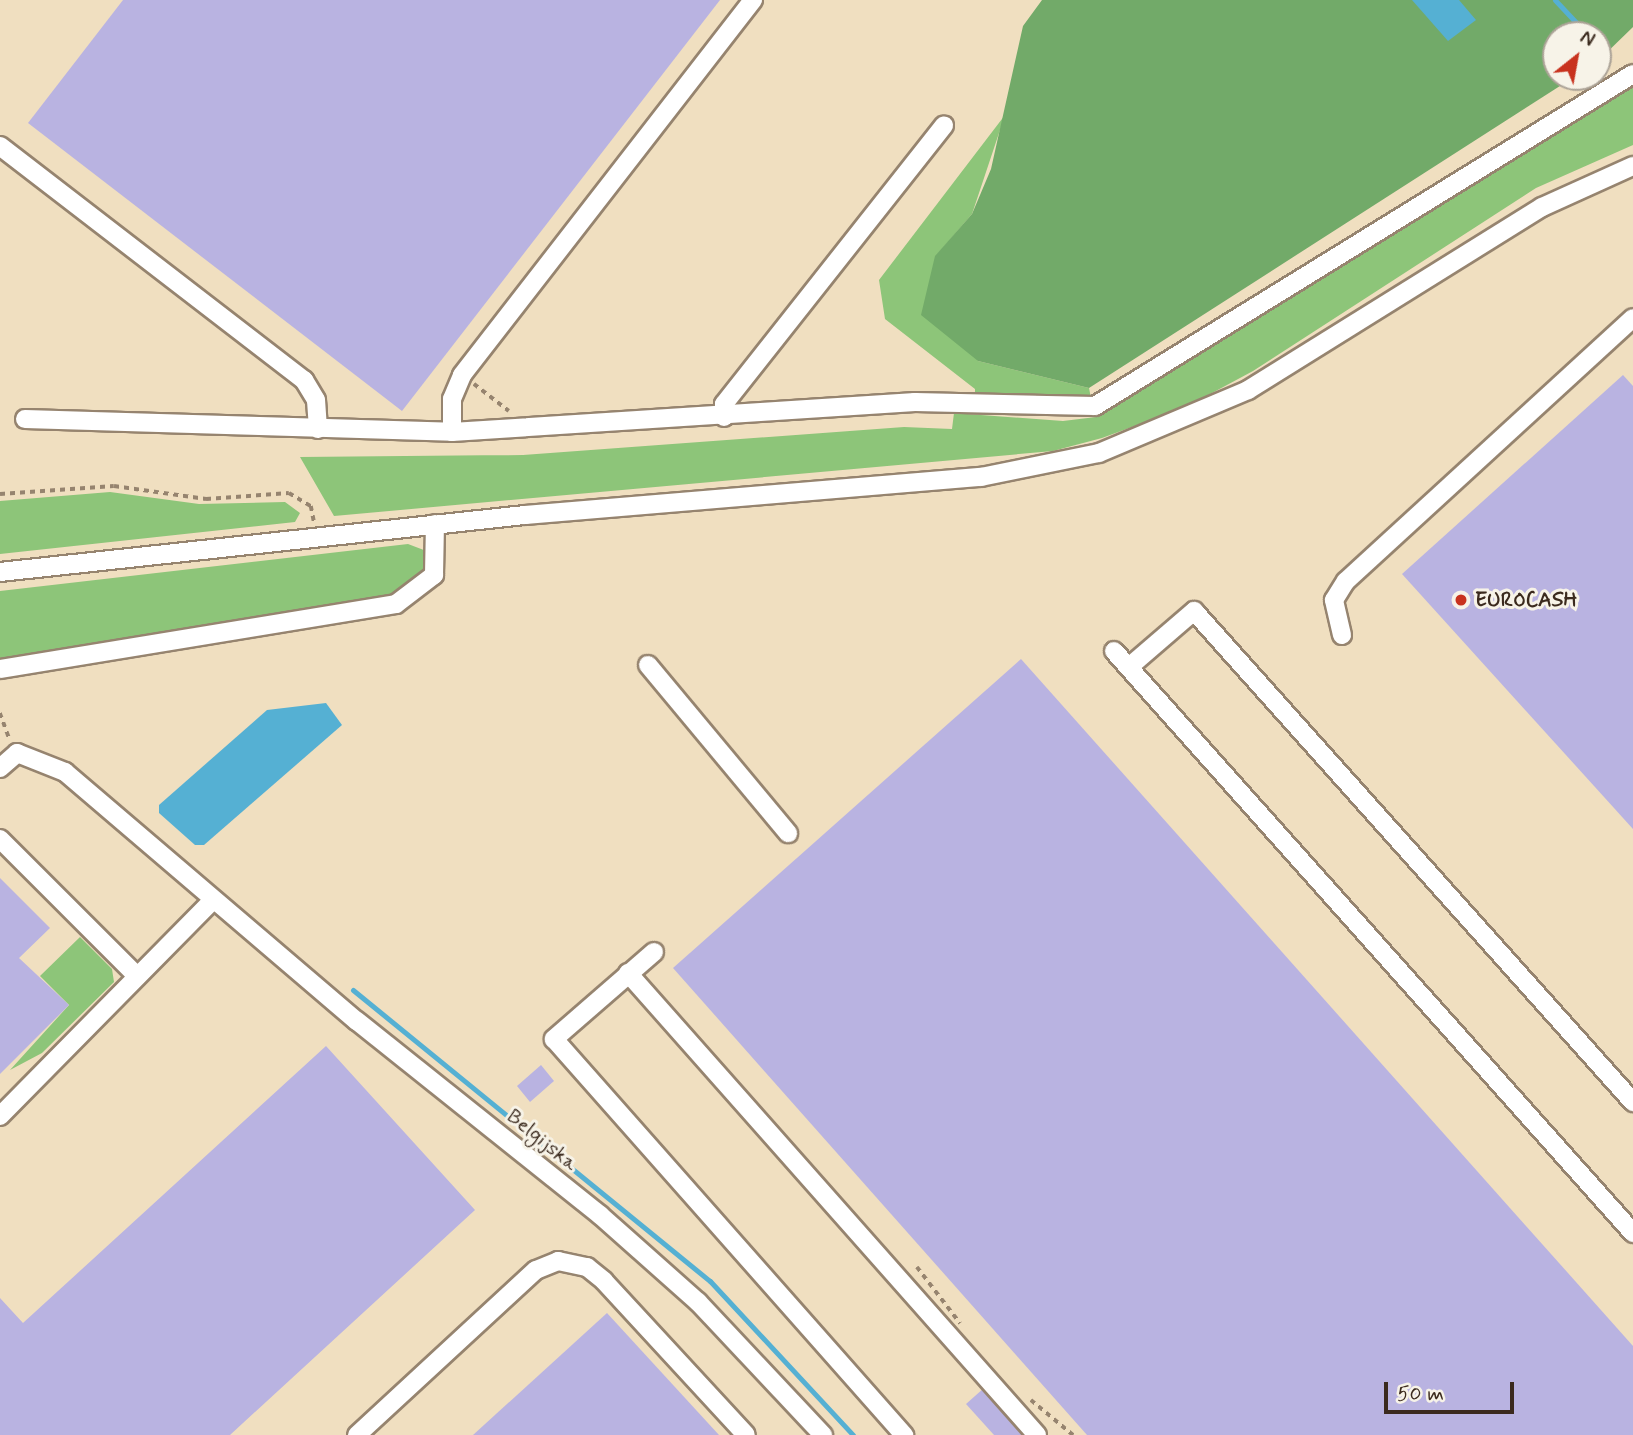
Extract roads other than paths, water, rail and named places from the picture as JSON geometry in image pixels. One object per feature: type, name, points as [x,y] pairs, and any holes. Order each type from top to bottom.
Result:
[{"type":"street","points":[[452,432],[452,399],[463,375],[753,0]]},
{"type":"street","points":[[25,419],[452,432],[509,431],[938,404],[1095,407],[1633,74]]},
{"type":"street","points":[[724,416],[724,404],[944,125]]},
{"type":"street","points":[[0,146],[304,380],[316,400],[318,429]]},
{"type":"street","points":[[0,572],[435,524],[982,477],[1099,453],[1248,390],[1542,206],[1633,166]]},
{"type":"street","points":[[1342,635],[1334,600],[1346,581],[1633,318]]},
{"type":"street","points":[[0,669],[396,604],[434,575],[435,524]]},
{"type":"street","points":[[1129,667],[1194,611],[1633,1102]]},
{"type":"street","points":[[1114,651],[1633,1233]]},
{"type":"street","points":[[648,665],[788,833]]},
{"type":"street","name":"Belgijska","points":[[0,768],[17,753],[65,772],[213,900],[659,1267],[749,1352],[823,1435]]},
{"type":"street","points":[[0,839],[137,976]]},
{"type":"street","points":[[0,1116],[213,900]]},
{"type":"street","points":[[654,952],[554,1039],[904,1435]]},
{"type":"street","points":[[628,973],[1037,1435]]},
{"type":"street","points":[[357,1435],[536,1270],[558,1261],[587,1267],[604,1281],[746,1435]]},
{"type":"water","points":[[1412,0],[1459,0],[1476,20],[1448,41]]},
{"type":"water","points":[[326,703],[342,725],[204,845],[195,845],[159,813],[159,805],[267,710]]},
{"type":"waterway","points":[[1555,0],[1575,21]]},
{"type":"waterway","points":[[353,990],[710,1281],[853,1435]]},
{"type":"place","name":"EUROCASH","points":[[1461,600]]}]
